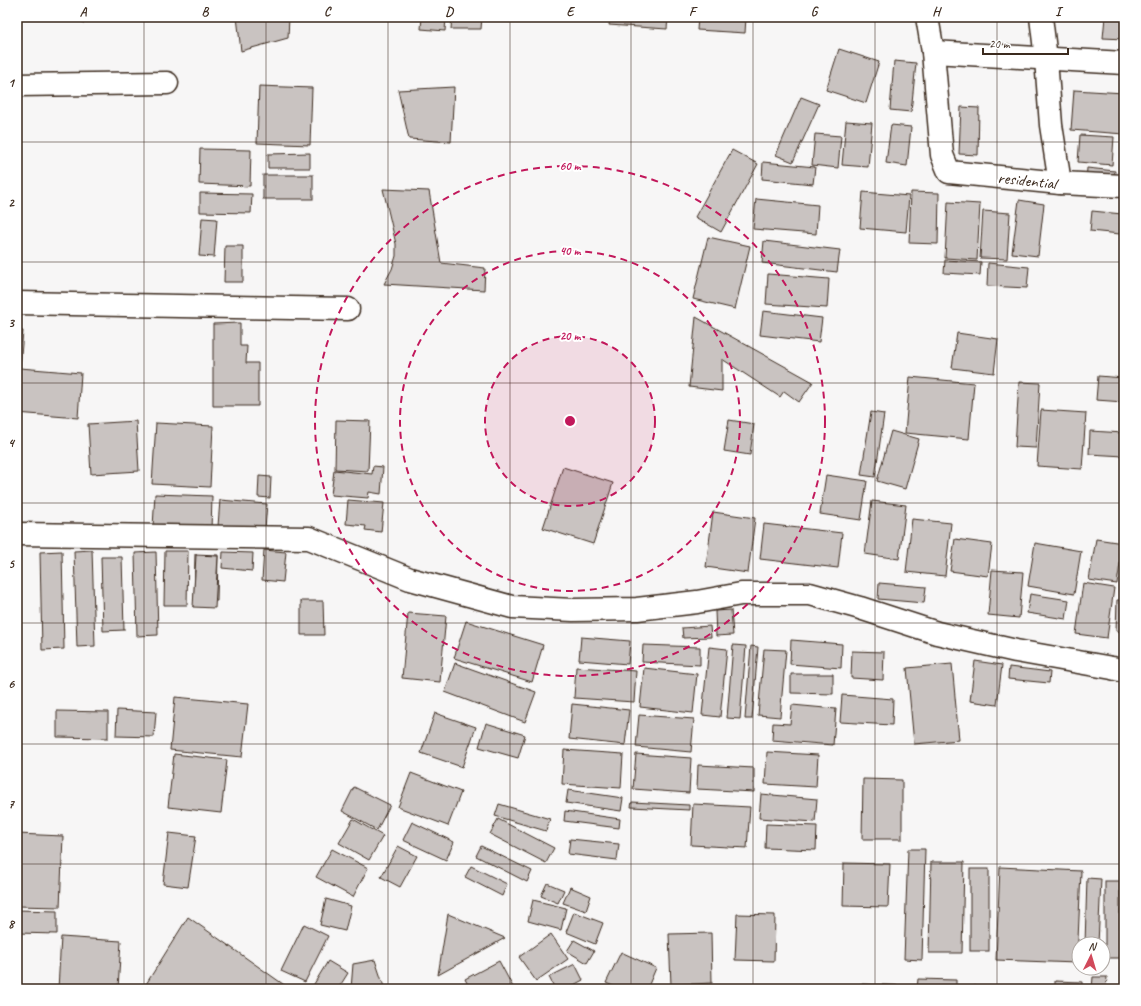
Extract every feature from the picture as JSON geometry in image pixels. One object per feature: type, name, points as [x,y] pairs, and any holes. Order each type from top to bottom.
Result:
[{"type":"street","points":[[927,17],[933,52],[1124,63]]},
{"type":"street","points":[[1041,17],[1051,125],[1060,183]]},
{"type":"street","name":"residential","points":[[933,52],[942,155],[949,172],[1060,183],[1124,186]]},
{"type":"street","points":[[17,85],[168,83]]},
{"type":"street","points":[[17,303],[348,309]]},
{"type":"street","points":[[17,534],[309,538],[410,579],[512,607],[573,610],[636,610],[697,602],[741,594],[810,594],[860,608],[937,633],[1016,651],[1124,671]]},
{"type":"building","points":[[81,17],[104,17],[83,23]]},
{"type":"building","points":[[237,17],[289,17],[288,38],[241,51]]},
{"type":"building","points":[[422,17],[446,17],[445,31],[421,29]]},
{"type":"building","points":[[452,17],[482,17],[481,29],[451,29]]},
{"type":"building","points":[[610,17],[668,17],[667,29],[609,25]]},
{"type":"building","points":[[698,17],[746,17],[745,33],[697,30]]},
{"type":"building","points":[[1105,17],[1124,17],[1124,39],[1103,38]]},
{"type":"building","points":[[839,49],[879,62],[866,103],[826,90]]},
{"type":"building","points":[[894,61],[916,63],[911,112],[890,110]]},
{"type":"building","points":[[259,86],[312,88],[310,145],[257,143]]},
{"type":"building","points":[[454,87],[451,142],[409,139],[398,90]]},
{"type":"building","points":[[1074,90],[1124,93],[1124,134],[1071,130]]},
{"type":"building","points":[[801,97],[819,104],[793,162],[776,155]]},
{"type":"building","points":[[961,107],[979,108],[978,155],[959,154]]},
{"type":"building","points":[[846,121],[872,123],[868,167],[842,165]]},
{"type":"building","points":[[891,125],[911,127],[907,166],[886,163]]},
{"type":"building","points":[[815,134],[841,136],[838,168],[812,165]]},
{"type":"building","points":[[1080,135],[1114,137],[1112,165],[1078,162]]},
{"type":"building","points":[[200,149],[251,150],[250,186],[199,184]]},
{"type":"building","points":[[732,150],[758,164],[721,232],[695,217]]},
{"type":"building","points":[[310,153],[310,168],[268,168],[268,154]]},
{"type":"building","points":[[763,162],[815,167],[813,184],[762,179]]},
{"type":"building","points":[[1087,168],[1115,171],[1113,185],[1086,182]]},
{"type":"building","points":[[263,175],[313,175],[313,199],[263,199]]},
{"type":"building","points":[[383,189],[429,191],[441,263],[485,268],[484,290],[384,284],[392,269],[396,256],[396,244]]},
{"type":"building","points":[[863,192],[909,196],[906,232],[860,228]]},
{"type":"building","points":[[911,192],[939,193],[938,244],[909,243]]},
{"type":"building","points":[[200,193],[252,194],[251,213],[200,212]]},
{"type":"building","points":[[756,199],[818,205],[816,234],[753,229]]},
{"type":"building","points":[[1019,200],[1044,204],[1038,256],[1012,253]]},
{"type":"building","points":[[948,202],[980,204],[977,260],[945,258]]},
{"type":"building","points":[[983,211],[1010,213],[1007,259],[980,258]]},
{"type":"building","points":[[1092,211],[1122,214],[1120,234],[1090,231]]},
{"type":"building","points":[[202,218],[217,219],[214,257],[199,256]]},
{"type":"building","points":[[708,237],[750,246],[735,309],[693,299]]},
{"type":"building","points":[[764,241],[840,250],[837,272],[762,263]]},
{"type":"building","points":[[225,246],[243,246],[243,282],[224,282]]},
{"type":"building","points":[[945,260],[981,262],[980,275],[944,273]]},
{"type":"building","points":[[988,263],[1029,267],[1027,288],[987,286]]},
{"type":"building","points":[[768,274],[829,279],[827,308],[766,304]]},
{"type":"building","points":[[763,311],[822,318],[819,342],[760,335]]},
{"type":"building","points":[[696,317],[813,382],[799,402],[784,391],[780,397],[722,359],[722,391],[689,387]]},
{"type":"building","points":[[240,323],[240,346],[247,346],[246,363],[258,363],[258,406],[213,406],[213,324]]},
{"type":"building","points":[[17,330],[23,331],[20,368],[81,373],[78,418],[17,413]]},
{"type":"building","points":[[957,333],[998,339],[994,373],[952,368]]},
{"type":"building","points":[[1098,376],[1124,378],[1124,402],[1096,400]]},
{"type":"building","points":[[910,377],[974,383],[969,439],[905,433]]},
{"type":"building","points":[[1019,382],[1040,383],[1036,448],[1015,447]]},
{"type":"building","points":[[1041,410],[1086,413],[1082,469],[1037,466]]},
{"type":"building","points":[[871,412],[884,414],[875,477],[861,475]]},
{"type":"building","points":[[336,420],[370,421],[368,471],[335,469]]},
{"type":"building","points":[[729,420],[754,424],[750,455],[724,451]]},
{"type":"building","points":[[136,421],[139,471],[91,474],[88,424]]},
{"type":"building","points":[[156,423],[213,426],[210,487],[152,484]]},
{"type":"building","points":[[891,431],[919,439],[905,489],[877,481]]},
{"type":"building","points":[[1090,431],[1124,433],[1124,456],[1089,454]]},
{"type":"building","points":[[373,466],[383,467],[381,494],[369,492],[368,498],[331,495],[334,470],[372,474]]},
{"type":"building","points":[[563,467],[613,483],[593,544],[543,528]]},
{"type":"building","points":[[826,475],[867,481],[861,520],[820,514]]},
{"type":"building","points":[[259,476],[271,477],[270,498],[258,497]]},
{"type":"building","points":[[155,494],[212,496],[211,530],[153,527]]},
{"type":"building","points":[[220,500],[267,504],[265,529],[218,526]]},
{"type":"building","points":[[348,500],[384,503],[381,532],[365,530],[366,526],[346,524]]},
{"type":"building","points":[[872,501],[906,505],[899,559],[865,554]]},
{"type":"building","points":[[713,512],[755,518],[748,573],[706,567]]},
{"type":"building","points":[[912,519],[951,523],[945,576],[906,572]]},
{"type":"building","points":[[764,524],[842,533],[838,568],[760,559]]},
{"type":"building","points":[[955,539],[992,544],[988,576],[950,571]]},
{"type":"building","points":[[1096,539],[1123,543],[1117,584],[1089,580]]},
{"type":"building","points":[[1035,543],[1081,551],[1074,594],[1028,586]]},
{"type":"building","points":[[92,550],[95,646],[77,647],[74,551]]},
{"type":"building","points":[[264,550],[286,552],[283,582],[262,580]]},
{"type":"building","points":[[62,551],[64,649],[42,650],[40,552]]},
{"type":"building","points":[[165,551],[188,551],[187,605],[164,605]]},
{"type":"building","points":[[156,552],[158,635],[137,636],[135,553]]},
{"type":"building","points":[[223,552],[253,553],[252,571],[222,568]]},
{"type":"building","points":[[195,554],[218,555],[217,601],[194,601]]},
{"type":"building","points":[[196,555],[218,556],[215,608],[193,607]]},
{"type":"building","points":[[101,557],[122,557],[124,630],[103,631]]},
{"type":"building","points":[[992,570],[1023,572],[1019,618],[988,615]]},
{"type":"building","points":[[879,583],[926,587],[924,603],[878,599]]},
{"type":"building","points":[[1083,583],[1114,588],[1107,638],[1076,634]]},
{"type":"building","points":[[1030,594],[1069,600],[1066,619],[1027,613]]},
{"type":"building","points":[[1117,600],[1124,600],[1124,632],[1116,631]]},
{"type":"building","points":[[301,601],[323,601],[324,635],[301,635]]},
{"type":"building","points":[[731,610],[733,635],[716,636],[715,611]]},
{"type":"building","points":[[408,613],[446,616],[440,682],[402,678]]},
{"type":"building","points":[[466,621],[543,645],[532,682],[454,658]]},
{"type":"building","points":[[710,626],[711,637],[683,638],[682,628]]},
{"type":"building","points":[[581,637],[630,641],[628,664],[579,660]]},
{"type":"building","points":[[791,640],[842,644],[841,668],[790,664]]},
{"type":"building","points":[[643,645],[700,647],[700,665],[642,662]]},
{"type":"building","points":[[733,645],[746,646],[740,719],[727,718]]},
{"type":"building","points":[[751,646],[758,647],[752,719],[745,719]]},
{"type":"building","points":[[709,647],[727,649],[720,717],[702,715]]},
{"type":"building","points":[[764,649],[786,650],[780,717],[758,715]]},
{"type":"building","points":[[852,651],[884,652],[883,680],[851,678]]},
{"type":"building","points":[[975,661],[1002,665],[997,705],[970,701]]},
{"type":"building","points":[[455,663],[536,692],[525,722],[445,692]]},
{"type":"building","points":[[952,664],[959,740],[914,744],[907,668]]},
{"type":"building","points":[[576,667],[636,671],[634,702],[574,698]]},
{"type":"building","points":[[1009,667],[1050,672],[1049,683],[1008,679]]},
{"type":"building","points":[[644,668],[697,674],[693,713],[640,707]]},
{"type":"building","points":[[791,674],[833,674],[833,694],[791,693]]},
{"type":"building","points":[[842,695],[893,699],[892,725],[840,722]]},
{"type":"building","points":[[175,697],[248,704],[242,757],[170,750]]},
{"type":"building","points":[[572,704],[629,710],[625,745],[569,739]]},
{"type":"building","points":[[792,705],[836,709],[833,745],[772,740],[773,723],[790,724]]},
{"type":"building","points":[[117,710],[156,712],[154,737],[116,736]]},
{"type":"building","points":[[57,711],[108,712],[108,738],[57,737]]},
{"type":"building","points":[[435,713],[476,727],[462,767],[421,753]]},
{"type":"building","points":[[639,715],[694,719],[691,752],[636,747]]},
{"type":"building","points":[[486,723],[525,735],[518,758],[479,747]]},
{"type":"building","points":[[564,750],[623,754],[621,788],[562,784]]},
{"type":"building","points":[[767,752],[818,755],[816,787],[765,784]]},
{"type":"building","points":[[174,754],[227,760],[221,813],[168,807]]},
{"type":"building","points":[[636,754],[691,758],[689,793],[633,789]]},
{"type":"building","points":[[698,765],[754,768],[754,792],[697,789]]},
{"type":"building","points":[[411,773],[461,792],[448,826],[398,807]]},
{"type":"building","points":[[863,779],[902,780],[902,839],[862,839]]},
{"type":"building","points":[[354,787],[390,805],[377,830],[342,811]]},
{"type":"building","points":[[568,790],[623,798],[621,811],[566,803]]},
{"type":"building","points":[[761,794],[817,799],[815,822],[759,818]]},
{"type":"building","points":[[632,802],[689,805],[689,810],[631,807]]},
{"type":"building","points":[[499,804],[550,819],[546,831],[495,816]]},
{"type":"building","points":[[693,804],[750,807],[747,848],[691,845]]},
{"type":"building","points":[[565,811],[620,819],[619,828],[564,821]]},
{"type":"building","points":[[353,819],[383,836],[369,860],[339,843]]},
{"type":"building","points":[[498,819],[554,848],[546,863],[490,834]]},
{"type":"building","points":[[412,822],[454,842],[446,860],[403,840]]},
{"type":"building","points":[[766,824],[817,826],[816,850],[765,848]]},
{"type":"building","points":[[169,833],[196,836],[188,887],[163,884]]},
{"type":"building","points":[[17,834],[63,836],[60,907],[17,906]]},
{"type":"building","points":[[570,839],[619,844],[617,860],[568,854]]},
{"type":"building","points":[[398,846],[417,856],[400,887],[381,877]]},
{"type":"building","points":[[481,846],[532,871],[527,882],[476,856]]},
{"type":"building","points":[[332,849],[368,868],[353,897],[316,877]]},
{"type":"building","points":[[908,849],[925,849],[922,960],[904,959]]},
{"type":"building","points":[[931,862],[964,862],[962,953],[929,953]]},
{"type":"building","points":[[844,863],[890,864],[888,907],[843,906]]},
{"type":"building","points":[[471,866],[507,884],[502,896],[465,877]]},
{"type":"building","points":[[1000,867],[1081,871],[1078,936],[1071,936],[1071,963],[996,960]]},
{"type":"building","points":[[970,869],[989,869],[989,951],[970,951]]},
{"type":"building","points":[[1087,878],[1101,879],[1098,936],[1085,936]]},
{"type":"building","points":[[1105,881],[1120,881],[1120,958],[1111,958],[1111,936],[1105,936]]},
{"type":"building","points":[[547,883],[564,890],[558,903],[541,896]]},
{"type":"building","points":[[570,887],[591,896],[586,911],[563,903]]},
{"type":"building","points":[[326,899],[351,906],[345,931],[320,925]]},
{"type":"building","points":[[533,900],[566,908],[561,930],[528,921]]},
{"type":"building","points":[[17,910],[57,911],[57,934],[17,933]]},
{"type":"building","points":[[574,912],[603,923],[595,944],[566,932]]},
{"type":"building","points":[[448,914],[505,938],[438,975]]},
{"type":"building","points":[[737,914],[775,915],[774,961],[735,960]]},
{"type":"building","points":[[188,917],[290,989],[143,989]]},
{"type":"building","points":[[304,924],[328,936],[305,982],[281,971]]},
{"type":"building","points":[[711,933],[712,983],[671,985],[669,934]]},
{"type":"building","points":[[551,934],[568,959],[536,981],[519,957]]},
{"type":"building","points":[[61,937],[121,941],[118,989],[58,989]]},
{"type":"building","points":[[574,940],[594,951],[587,963],[567,951]]},
{"type":"building","points":[[621,952],[656,968],[647,989],[620,989],[606,983]]},
{"type":"building","points":[[375,960],[384,987],[378,989],[351,989],[353,964]]},
{"type":"building","points":[[328,961],[348,973],[338,989],[311,989]]},
{"type":"building","points":[[499,961],[514,989],[470,989],[465,979]]},
{"type":"building","points":[[575,964],[583,980],[566,989],[555,989],[549,977]]},
{"type":"building","points":[[1093,977],[1107,977],[1106,989],[1092,989]]},
{"type":"building","points":[[918,979],[956,980],[956,989],[917,989]]},
{"type":"building","points":[[1055,981],[1082,982],[1082,989],[1055,989]]},
{"type":"building","points":[[860,984],[909,986],[909,989],[860,989]]},
{"type":"building","points":[[974,986],[1011,987],[1011,989],[974,989]]}]
